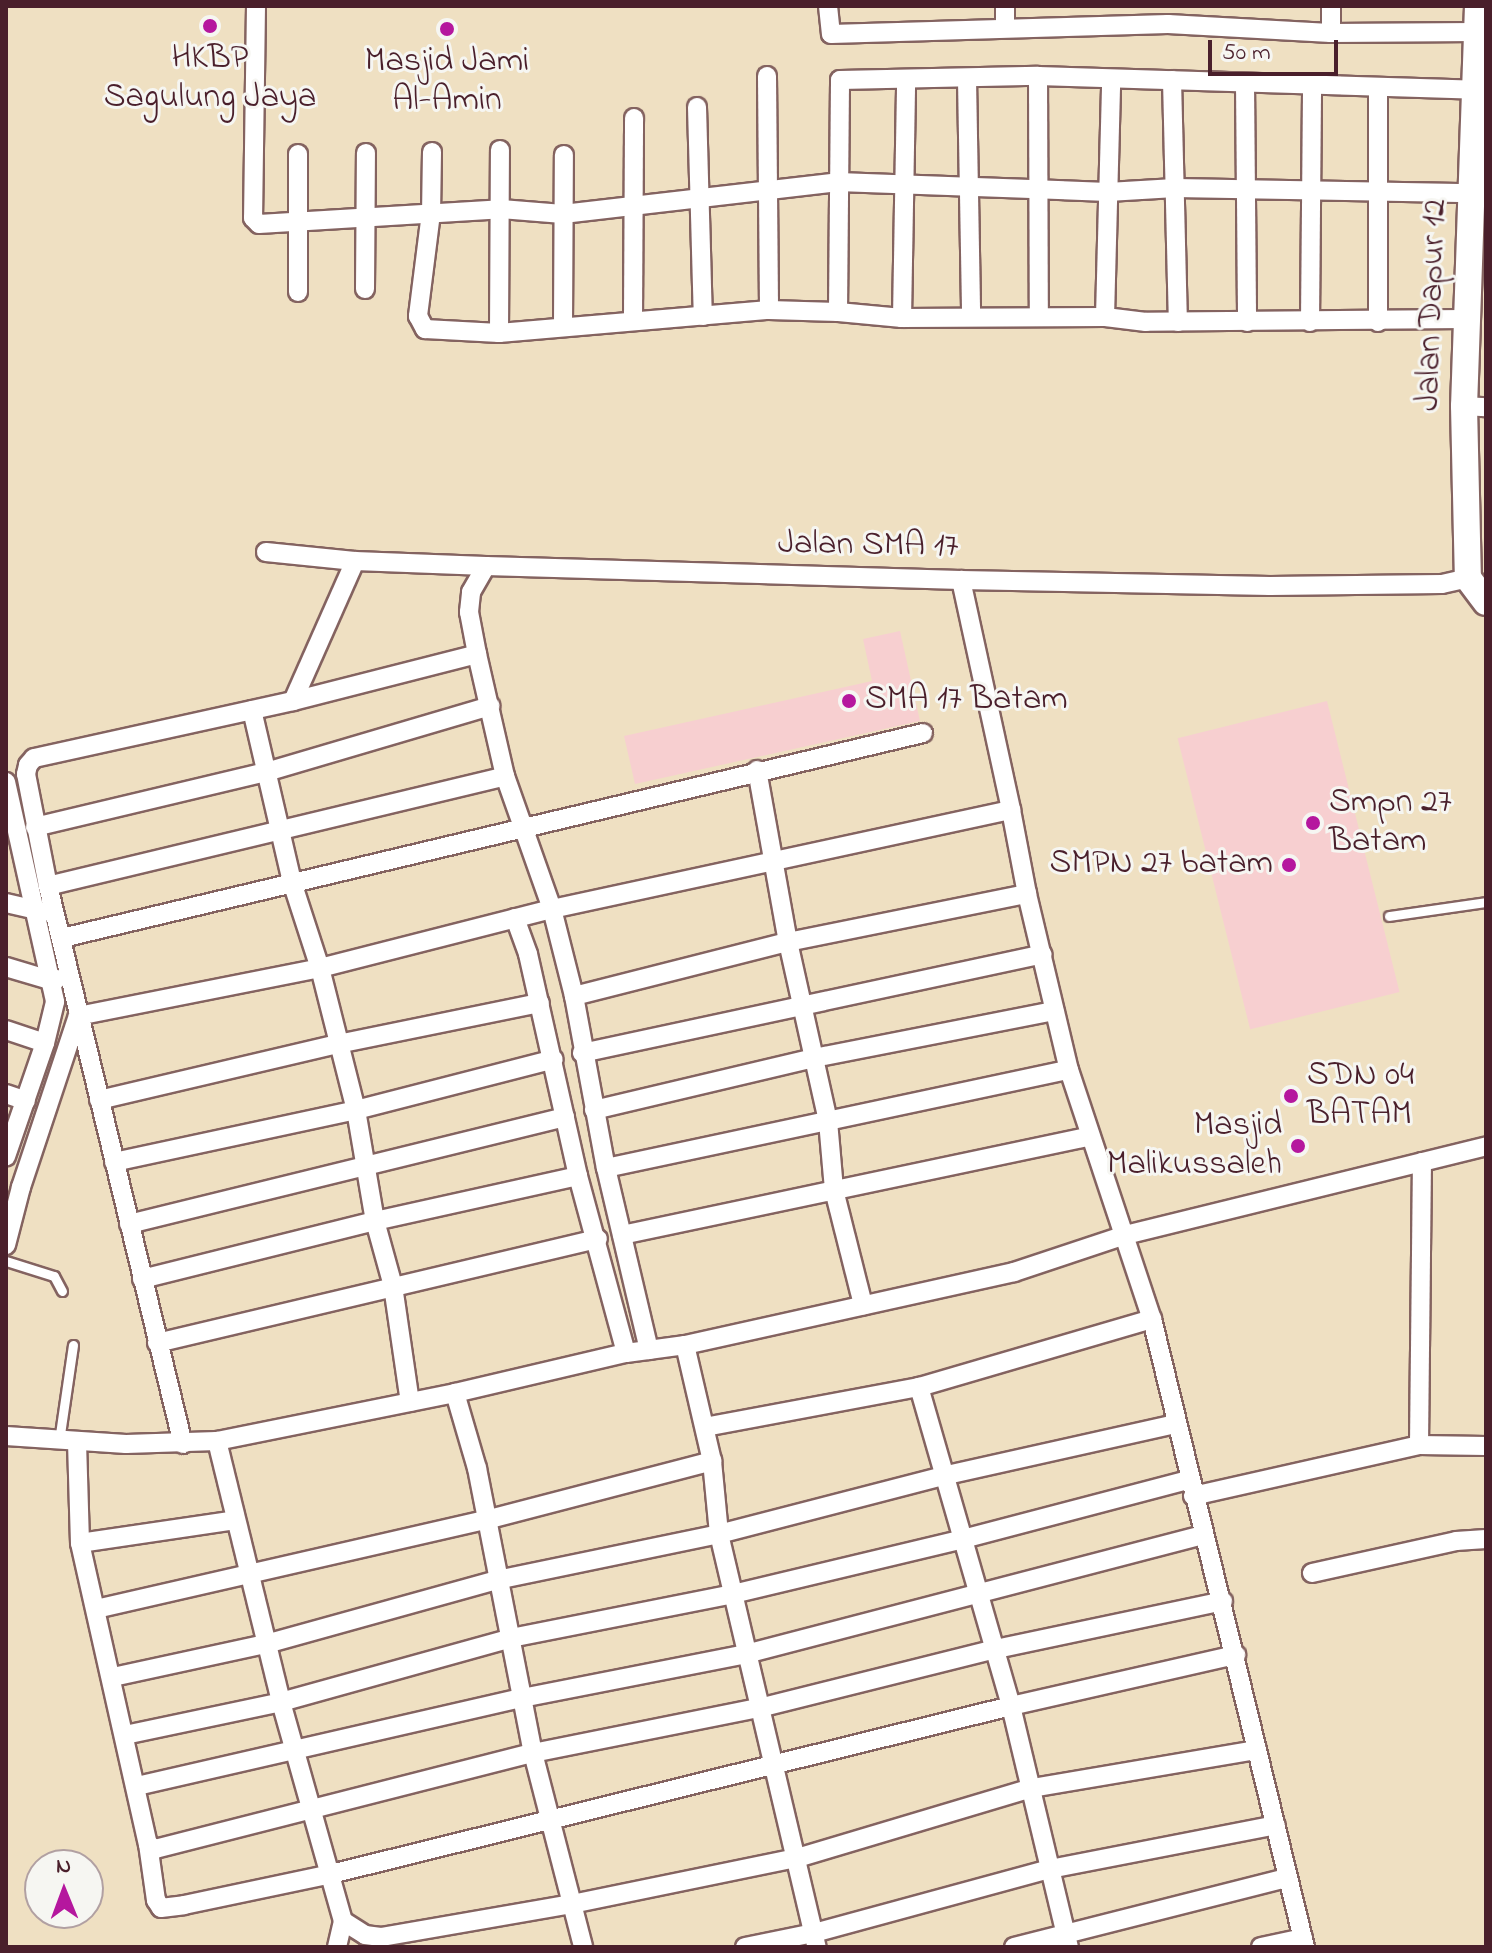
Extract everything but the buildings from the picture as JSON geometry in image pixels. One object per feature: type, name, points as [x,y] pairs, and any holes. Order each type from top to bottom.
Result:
[{"type":"street","points":[[256,6],[253,218],[259,224],[501,209],[563,214],[634,203],[700,200],[838,182],[1108,192],[1175,188],[1474,193]]},
{"type":"street","points":[[828,6],[831,34],[1005,27],[1168,15],[1331,33],[1477,32]]},
{"type":"street","points":[[1005,6],[1005,27]]},
{"type":"street","points":[[1331,6],[1331,33]]},
{"type":"street","name":"Jalan Dapur 12","points":[[1468,578],[1475,406],[1466,319],[1479,107],[1478,6]]},
{"type":"street","points":[[767,76],[769,310]]},
{"type":"street","points":[[838,312],[840,80],[1038,76],[1111,81],[1378,87],[1479,107]]},
{"type":"street","points":[[1038,76],[1036,188],[1039,317]]},
{"type":"street","points":[[967,79],[971,317]]},
{"type":"street","points":[[902,318],[906,80]]},
{"type":"street","points":[[1172,80],[1178,322]]},
{"type":"street","points":[[1105,317],[1111,81]]},
{"type":"street","points":[[1245,83],[1247,322]]},
{"type":"street","points":[[1310,322],[1312,85]]},
{"type":"street","points":[[1378,87],[1378,322]]},
{"type":"street","points":[[697,107],[703,316]]},
{"type":"street","points":[[633,319],[634,118]]},
{"type":"street","points":[[499,333],[500,150]]},
{"type":"street","points":[[432,152],[431,213],[418,316],[425,329],[499,333],[633,319],[769,310],[902,318],[1105,317],[1146,322],[1466,319]]},
{"type":"street","points":[[365,289],[366,153]]},
{"type":"street","points":[[298,154],[298,292]]},
{"type":"street","points":[[563,326],[564,155]]},
{"type":"street","name":"Jalan SMA 17","points":[[266,552],[355,561],[961,580],[1270,586],[1442,584],[1468,578]]},
{"type":"street","points":[[293,701],[355,561]]},
{"type":"street","points":[[486,566],[471,592],[469,612],[477,654],[505,776],[552,909],[574,996],[582,1053],[606,1168],[649,1350]]},
{"type":"street","points":[[1468,578],[1486,602]]},
{"type":"street","points":[[961,580],[1054,1011],[1069,1070],[1152,1319],[1175,1424],[1223,1601],[1304,1942],[1261,1947]]},
{"type":"street","points":[[183,1444],[78,1016],[26,774],[34,758],[293,701],[477,654]]},
{"type":"street","points":[[13,837],[37,835],[490,706]]},
{"type":"street","points":[[252,710],[292,882],[320,968],[356,1110],[375,1221],[393,1286],[410,1402]]},
{"type":"street","points":[[62,938],[524,829],[757,770],[923,733]]},
{"type":"street","points":[[757,770],[788,942],[828,1121],[834,1190],[863,1305]]},
{"type":"street","points":[[48,886],[505,776]]},
{"type":"street","points":[[6,782],[13,837],[35,912],[55,1002],[45,1043],[6,1156]]},
{"type":"street","points":[[78,1016],[320,968],[552,909],[1011,810]]},
{"type":"street","points":[[574,996],[788,942],[1027,894]]},
{"type":"street","points":[[6,903],[35,912],[55,911]]},
{"type":"street","points":[[515,918],[540,1003],[578,1176],[598,1239],[626,1353]]},
{"type":"street","points":[[582,1053],[1042,954]]},
{"type":"street","points":[[6,967],[50,980],[70,977]]},
{"type":"street","points":[[99,1100],[338,1044],[540,1003]]},
{"type":"street","points":[[594,1110],[814,1058],[1054,1011]]},
{"type":"street","points":[[6,1245],[14,1184],[78,1016]]},
{"type":"street","points":[[6,1030],[45,1043]]},
{"type":"street","points":[[114,1162],[356,1110],[554,1059]]},
{"type":"street","points":[[606,1168],[1069,1070]]},
{"type":"street","points":[[6,1094],[26,1101]]},
{"type":"street","points":[[129,1224],[365,1163],[565,1117]]},
{"type":"street","points":[[622,1235],[1090,1136]]},
{"type":"street","points":[[6,1436],[183,1444],[217,1441],[455,1393],[626,1353],[685,1345],[1014,1272],[1125,1235],[1486,1146]]},
{"type":"street","points":[[1419,1445],[1422,1162]]},
{"type":"street","points":[[142,1279],[375,1221],[578,1176]]},
{"type":"street","points":[[157,1343],[598,1239]]},
{"type":"street","points":[[705,1427],[919,1387],[1152,1319]]},
{"type":"street","points":[[685,1345],[712,1461],[719,1534],[816,1940]]},
{"type":"street","points":[[919,1387],[996,1649],[1068,1940]]},
{"type":"street","points":[[455,1393],[477,1468],[533,1753],[583,1947]]},
{"type":"street","points":[[113,1677],[266,1644],[497,1580],[719,1534],[947,1475],[1175,1424]]},
{"type":"street","points":[[68,1441],[80,1543],[113,1677],[137,1786],[156,1900],[161,1908],[331,1874],[1011,1706],[1236,1655]]},
{"type":"street","points":[[217,1441],[281,1702],[343,1921],[337,1947]]},
{"type":"street","points":[[125,1735],[281,1702],[511,1638],[733,1594],[1191,1488],[1419,1445],[1486,1446]]},
{"type":"street","points":[[96,1609],[486,1520],[712,1461]]},
{"type":"street","points":[[80,1543],[235,1520]]},
{"type":"street","points":[[137,1786],[522,1698],[746,1654],[1204,1535]]},
{"type":"street","points":[[1312,1573],[1456,1541],[1486,1539]]},
{"type":"street","points":[[148,1844],[162,1850],[312,1808],[533,1753],[759,1708],[996,1649],[1223,1601]]},
{"type":"street","points":[[343,1921],[365,1935],[381,1937],[572,1904],[797,1858],[1032,1788],[1257,1750]]},
{"type":"street","points":[[745,1947],[816,1940],[1050,1869],[1276,1825]]},
{"type":"street","points":[[1014,1947],[1068,1940],[1287,1878]]},
{"type":"lane","points":[[1389,916],[1486,902]]},
{"type":"lane","points":[[6,1261],[54,1276],[62,1291]]},
{"type":"lane","points":[[68,1441],[73,1345]]},
{"type":"shaded area","name":"SMA 17 Batam","points":[[900,631],[920,721],[635,784],[624,736],[872,681],[863,639]]},
{"type":"shaded area","name":"SMPN 27 batam","points":[[1327,701],[1400,992],[1250,1029],[1178,738]]},
{"type":"place","name":"HKBP Sagulung Jaya","points":[[210,26]]},
{"type":"place","name":"Masjid Jami Al-Amin","points":[[447,29]]},
{"type":"place","name":"SMA 17 Batam","points":[[849,701]]},
{"type":"place","name":"Smpn 27 Batam","points":[[1313,823]]},
{"type":"place","name":"SMPN 27 batam","points":[[1289,865]]},
{"type":"place","name":"SDN 04 BATAM","points":[[1291,1096]]},
{"type":"place","name":"Masjid Malikussaleh","points":[[1298,1146]]}]
